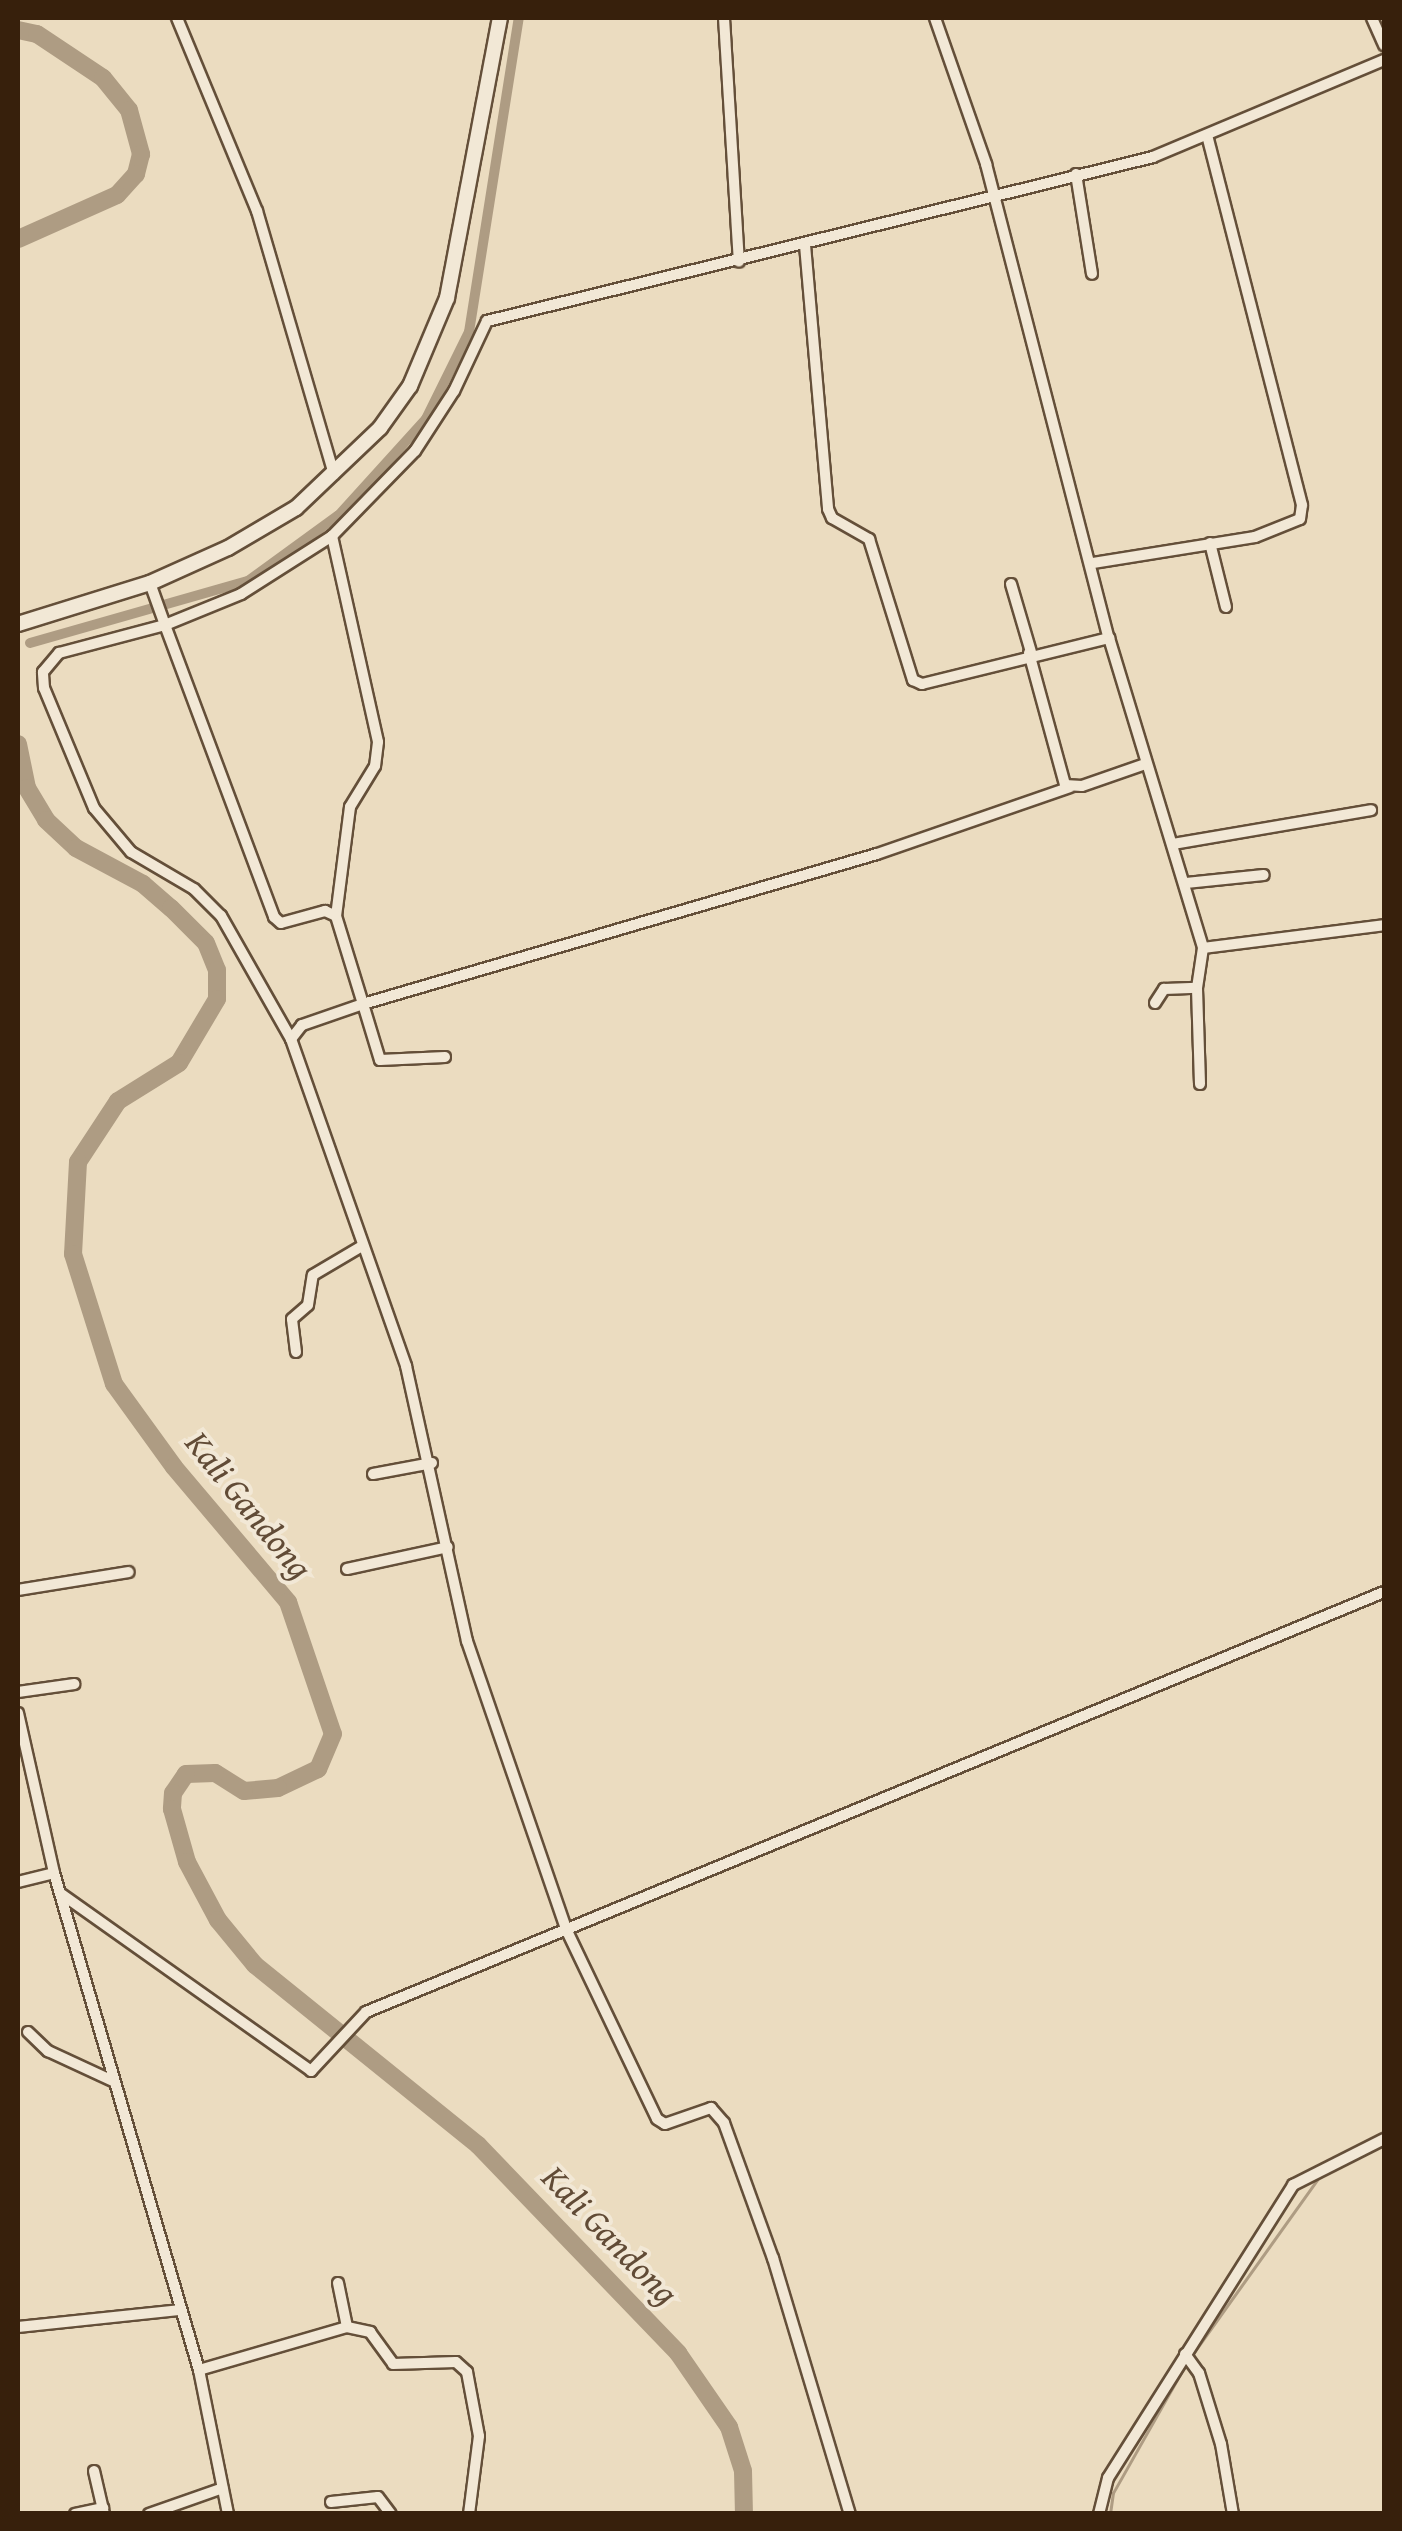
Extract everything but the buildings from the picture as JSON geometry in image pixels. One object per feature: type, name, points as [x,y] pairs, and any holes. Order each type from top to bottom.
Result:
[{"type":"street","points":[[176,18],[257,211],[334,474]]},
{"type":"street","points":[[18,624],[151,588],[296,508],[380,428],[410,386],[447,298],[500,18]]},
{"type":"street","points":[[724,18],[739,262]]},
{"type":"street","points":[[935,18],[994,192],[1109,638],[1203,948],[1197,988],[1200,1084]]},
{"type":"street","points":[[1372,18],[1384,46]]},
{"type":"street","points":[[850,2514],[773,2258],[724,2123],[711,2108],[666,2124],[657,2119],[567,1931],[467,1640],[432,1464],[292,1040],[221,916],[194,889],[131,852],[102,821],[44,688],[42,672],[59,653],[241,594],[332,536],[415,451],[454,392],[483,323],[806,245],[994,192],[1152,157],[1384,60]]},
{"type":"street","points":[[1092,562],[1293,526],[1302,505],[1207,135]]},
{"type":"street","points":[[1076,174],[1092,274]]},
{"type":"street","points":[[806,245],[828,509],[832,518],[869,539],[910,675],[922,684],[1030,653],[1109,638]]},
{"type":"street","points":[[332,536],[378,756],[350,807],[336,916],[380,1060],[444,1057]]},
{"type":"street","points":[[1210,542],[1226,607]]},
{"type":"street","points":[[1011,584],[1060,778],[1070,788]]},
{"type":"street","points":[[151,588],[274,917],[281,923],[325,911],[336,916]]},
{"type":"street","points":[[292,1040],[302,1025],[364,1004],[877,854],[1145,764]]},
{"type":"street","points":[[1173,844],[1371,810]]},
{"type":"street","points":[[1186,883],[1264,875]]},
{"type":"street","points":[[1203,948],[1384,925]]},
{"type":"street","points":[[1155,1003],[1164,989],[1197,988]]},
{"type":"street","points":[[296,1352],[292,1319],[308,1305],[314,1275],[362,1246]]},
{"type":"street","points":[[373,1474],[432,1464]]},
{"type":"street","points":[[348,1569],[448,1547]]},
{"type":"street","points":[[18,1590],[130,1572]]},
{"type":"street","points":[[60,1893],[304,2068],[322,2062],[366,2012],[1384,1592]]},
{"type":"street","points":[[18,1692],[74,1684]]},
{"type":"street","points":[[18,1713],[54,1873],[199,2370],[228,2514]]},
{"type":"street","points":[[18,1882],[54,1873]]},
{"type":"street","points":[[28,2032],[48,2051],[112,2080]]},
{"type":"street","points":[[1099,2514],[1108,2478],[1188,2357],[1293,2185],[1384,2139]]},
{"type":"street","points":[[338,2283],[347,2327]]},
{"type":"street","points":[[18,2327],[181,2310]]},
{"type":"street","points":[[199,2370],[347,2327],[370,2332],[388,2362],[452,2361],[467,2372],[479,2436],[469,2514]]},
{"type":"street","points":[[1188,2357],[1221,2444],[1233,2514]]},
{"type":"street","points":[[75,2514],[104,2511],[94,2470]]},
{"type":"street","points":[[148,2514],[223,2488]]},
{"type":"street","points":[[331,2502],[378,2497],[392,2514]]},
{"type":"waterway","points":[[30,643],[248,581],[339,515],[426,419],[469,332],[519,18]]},
{"type":"waterway","name":"Kali Gandong","points":[[18,30],[37,34],[103,78],[129,110],[141,154],[136,174],[117,195],[18,239]]},
{"type":"waterway","name":"Kali Gandong","points":[[18,744],[27,788],[46,820],[76,848],[143,884],[171,908],[206,943],[217,970],[217,999],[179,1063],[118,1101],[78,1162],[73,1254],[114,1384],[174,1467],[288,1602],[333,1734],[318,1769],[278,1788],[244,1791],[215,1773],[186,1774],[173,1793],[172,1809],[187,1862],[218,1920],[255,1965],[478,2145],[678,2353],[729,2427],[743,2471],[744,2514]]},
{"type":"waterway","points":[[1370,2151],[1384,2145]]},
{"type":"waterway","points":[[1190,2358],[1319,2177]]},
{"type":"waterway","points":[[1110,2514],[1113,2493],[1186,2364]]}]
